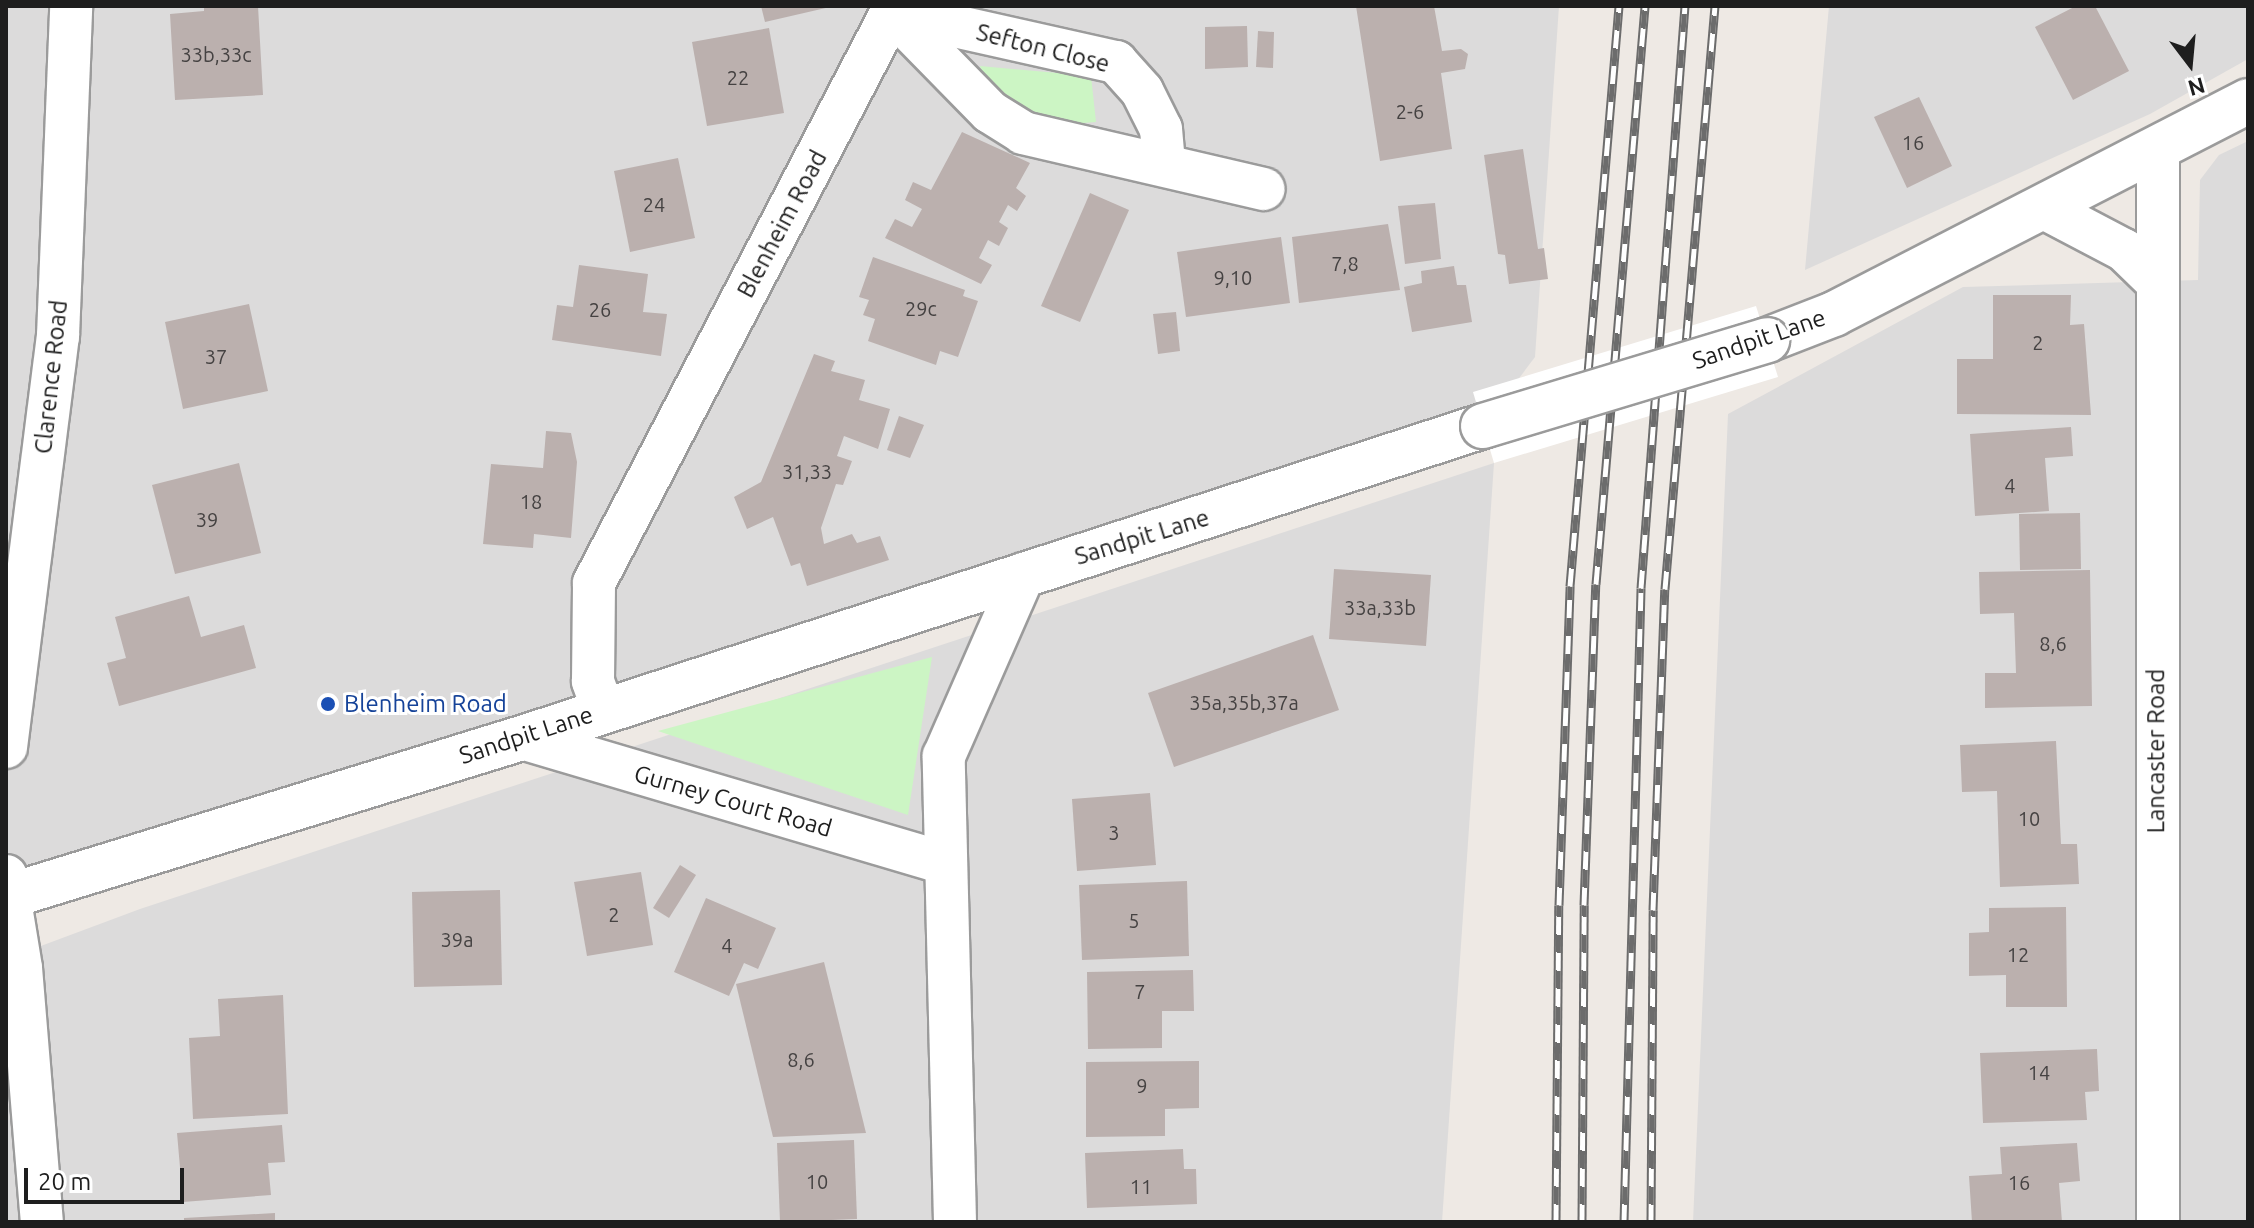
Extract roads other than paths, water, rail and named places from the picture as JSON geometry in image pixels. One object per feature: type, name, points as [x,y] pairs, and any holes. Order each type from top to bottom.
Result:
[{"type":"street","name":"Clarence Road","points":[[6,747],[58,336],[71,6]]},
{"type":"street","name":"Sefton Close","points":[[894,9],[1116,62],[1142,91],[1161,129],[1164,165]]},
{"type":"street","name":"Sefton Close","points":[[894,9],[990,112],[1023,133],[1264,189]]},
{"type":"street","name":"Blenheim Road","points":[[603,709],[593,681],[594,583],[894,9]]},
{"type":"street","name":"Sandpit Lane","points":[[7,890],[522,738],[603,709],[1483,426],[1767,340],[1834,314],[2248,101]]},
{"type":"street","name":"Lancaster Road","points":[[2158,148],[2155,280],[2158,1222]]},
{"type":"street","points":[[2042,207],[2124,250],[2155,280]]},
{"type":"street","points":[[955,1222],[944,756],[1024,574]]},
{"type":"street","name":"Gurney Court Road","points":[[522,738],[945,863]]},
{"type":"street","points":[[7,890],[21,968],[42,1222]]},
{"type":"railway","points":[[1556,1222],[1559,905],[1570,586],[1619,6]]},
{"type":"railway","points":[[1582,1222],[1584,905],[1596,584],[1645,6]]},
{"type":"railway","points":[[1624,1222],[1641,588],[1685,6]]},
{"type":"railway","points":[[1651,1222],[1653,910],[1665,589],[1715,6]]},
{"type":"place","name":"Blenheim Road","points":[[328,704]]}]
